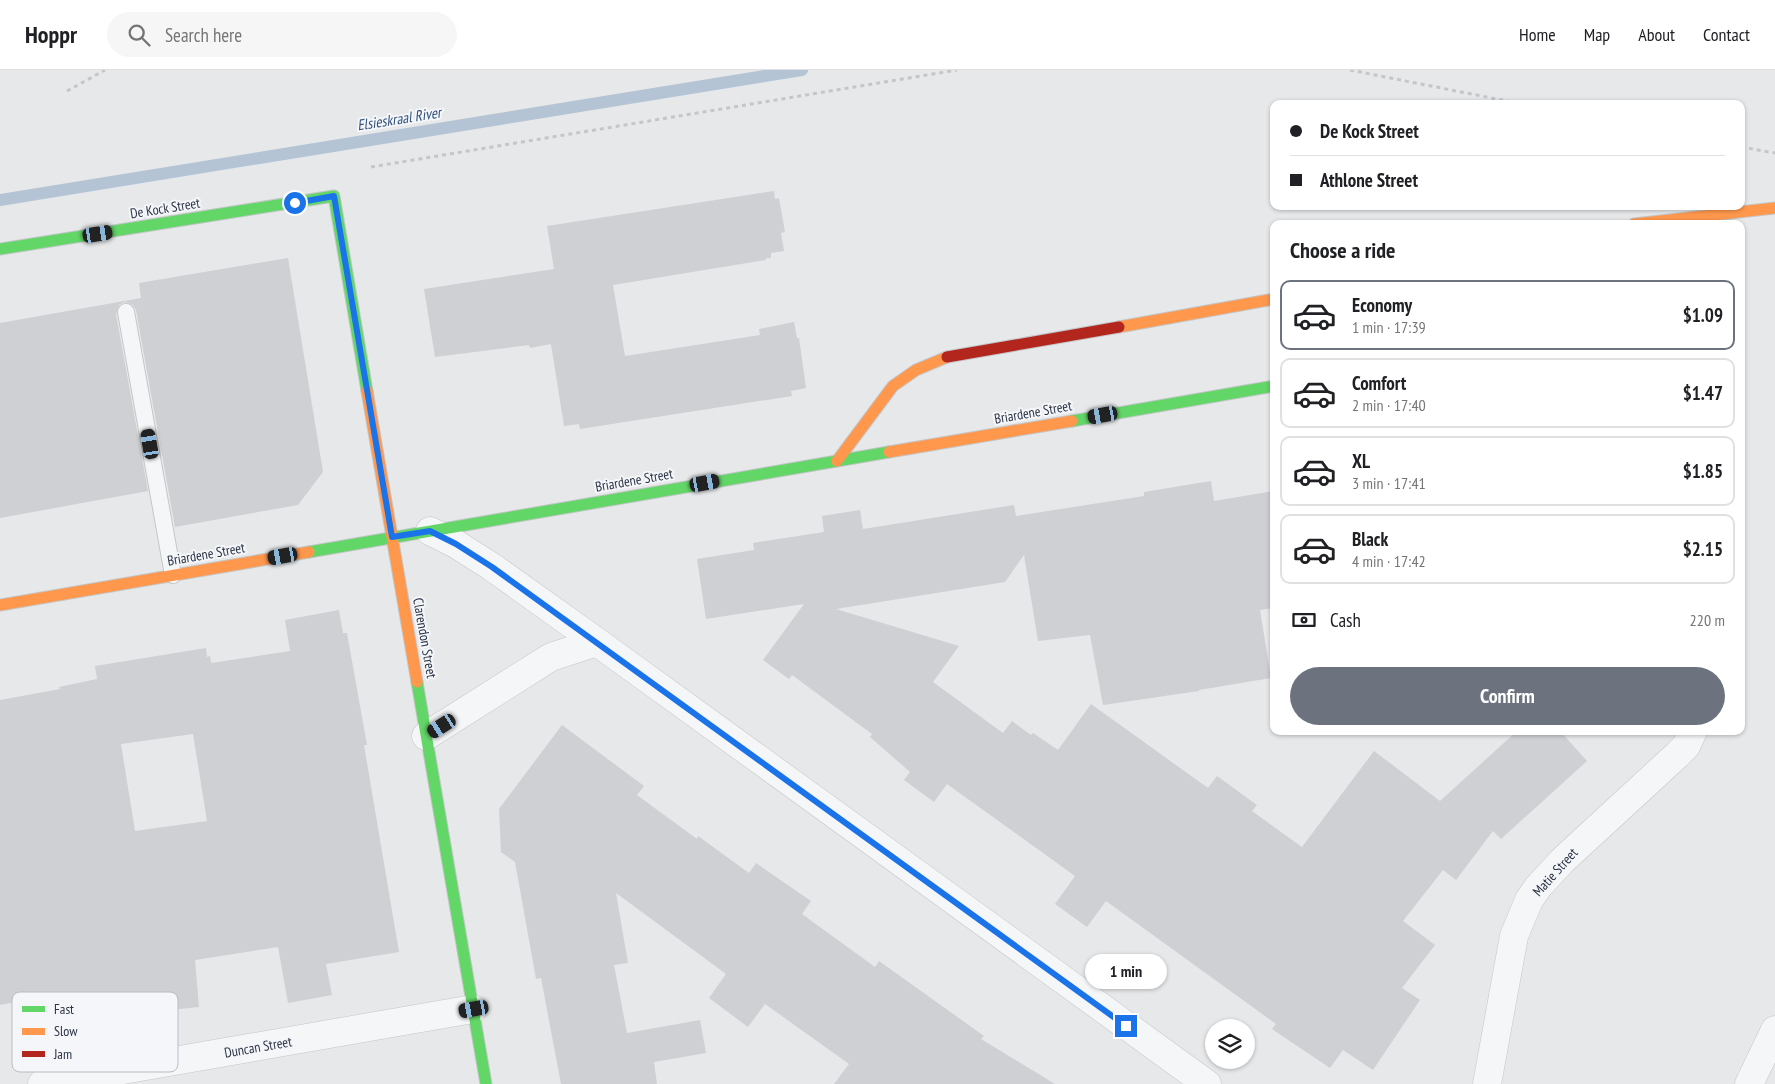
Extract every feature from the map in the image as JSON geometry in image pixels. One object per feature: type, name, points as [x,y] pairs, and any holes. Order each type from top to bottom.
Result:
[{"type":"street","name":"De Kock Street","points":[[0,249],[334,196]]},
{"type":"street","name":"Clarendon Street","points":[[334,196],[486,1084]]},
{"type":"street","points":[[1669,220],[1775,208]]},
{"type":"street","points":[[837,461],[893,386],[916,370],[948,358],[1270,300]]},
{"type":"street","name":"Briardene Street","points":[[0,605],[1270,387]]},
{"type":"street","points":[[430,531],[456,544],[492,567],[1207,1084]]},
{"type":"street","points":[[426,736],[551,657],[597,642]]},
{"type":"street","name":"Matie Street","points":[[1487,1084],[1514,936],[1529,900],[1538,887],[1563,860],[1686,746],[1691,735]]},
{"type":"street","name":"Duncan Street","points":[[178,1060],[474,1009]]},
{"type":"street","points":[[1748,1084],[1775,1030]]},
{"type":"street","name":"Duncan Street","points":[[42,1084],[111,1072]]},
{"type":"lane","points":[[126,312],[173,575]]},
{"type":"path","points":[[67,91],[105,70]]},
{"type":"path","points":[[371,167],[957,70]]},
{"type":"path","points":[[1350,70],[1502,100]]},
{"type":"path","points":[[1745,147],[1775,153]]},
{"type":"building","points":[[774,191],[775,199],[779,198],[785,232],[781,233],[784,251],[771,253],[771,258],[766,258],[766,260],[613,285],[625,356],[760,335],[759,329],[794,322],[797,338],[799,338],[806,388],[791,391],[792,396],[580,429],[579,424],[564,426],[551,344],[530,348],[529,345],[435,357],[424,289],[554,269],[547,226]]},
{"type":"building","points":[[288,258],[323,472],[298,505],[175,527],[136,310],[133,305],[125,302],[119,305],[116,314],[148,491],[0,518],[0,323],[141,298],[139,283]]},
{"type":"building","points":[[1211,481],[1214,501],[1270,492],[1270,609],[1260,610],[1270,678],[1103,705],[1090,635],[1038,641],[1024,555],[1005,582],[836,609],[959,646],[933,682],[1003,733],[1012,721],[1031,735],[1033,733],[1058,750],[1091,704],[1208,788],[1217,776],[1257,805],[1252,811],[1302,847],[1374,751],[1440,801],[1513,735],[1564,735],[1587,761],[1501,839],[1493,831],[1456,880],[1443,870],[1403,921],[1435,945],[1402,988],[1420,1000],[1373,1070],[1343,1050],[1330,1068],[1272,1029],[1276,1024],[1106,901],[1087,927],[1055,904],[1075,876],[947,784],[934,802],[904,780],[910,772],[870,737],[872,734],[792,675],[789,679],[763,660],[804,604],[706,619],[697,559],[754,550],[753,543],[824,532],[822,516],[860,510],[863,529],[1014,505],[1016,516],[1144,496],[1144,492]]},
{"type":"building","points":[[339,610],[343,633],[347,633],[367,745],[364,745],[399,952],[326,964],[332,995],[288,1003],[278,947],[195,960],[199,1007],[178,1009],[178,992],[12,992],[12,1003],[0,1005],[0,700],[60,689],[59,687],[97,679],[95,666],[206,648],[207,657],[210,656],[211,663],[290,651],[285,620]],"holes":[[[193,734],[207,821],[135,831],[121,744]]]},
{"type":"building","points":[[562,725],[644,786],[637,795],[697,839],[698,836],[749,873],[756,863],[811,901],[802,914],[875,967],[879,961],[984,1036],[981,1039],[1055,1084],[834,1084],[849,1064],[765,1004],[748,1027],[709,998],[726,974],[616,893],[628,963],[614,965],[627,1033],[700,1020],[706,1053],[654,1062],[657,1084],[561,1084],[541,978],[536,979],[515,862],[501,852],[499,809]]},
{"type":"waterway","name":"Elsieskraal River","points":[[0,200],[802,70]]},
{"type":"traffic: fast","points":[[0,249],[334,196],[367,391]]},
{"type":"traffic: fast","points":[[1072,421],[1270,387]]},
{"type":"traffic: fast","points":[[309,552],[889,452]]},
{"type":"traffic: fast","points":[[417,682],[486,1084]]},
{"type":"traffic: slow","points":[[1669,220],[1775,208]]},
{"type":"traffic: slow","points":[[1119,327],[1270,300]]},
{"type":"traffic: slow","points":[[837,461],[893,386],[916,370],[947,357]]},
{"type":"traffic: slow","points":[[367,391],[417,682]]},
{"type":"traffic: slow","points":[[889,452],[1072,421]]},
{"type":"traffic: slow","points":[[0,605],[309,552]]},
{"type":"traffic: jam","points":[[947,357],[1119,327]]},
{"type":"route","points":[[295,203],[334,196],[392,537],[430,531],[456,544],[492,567],[1126,1026]]}]
